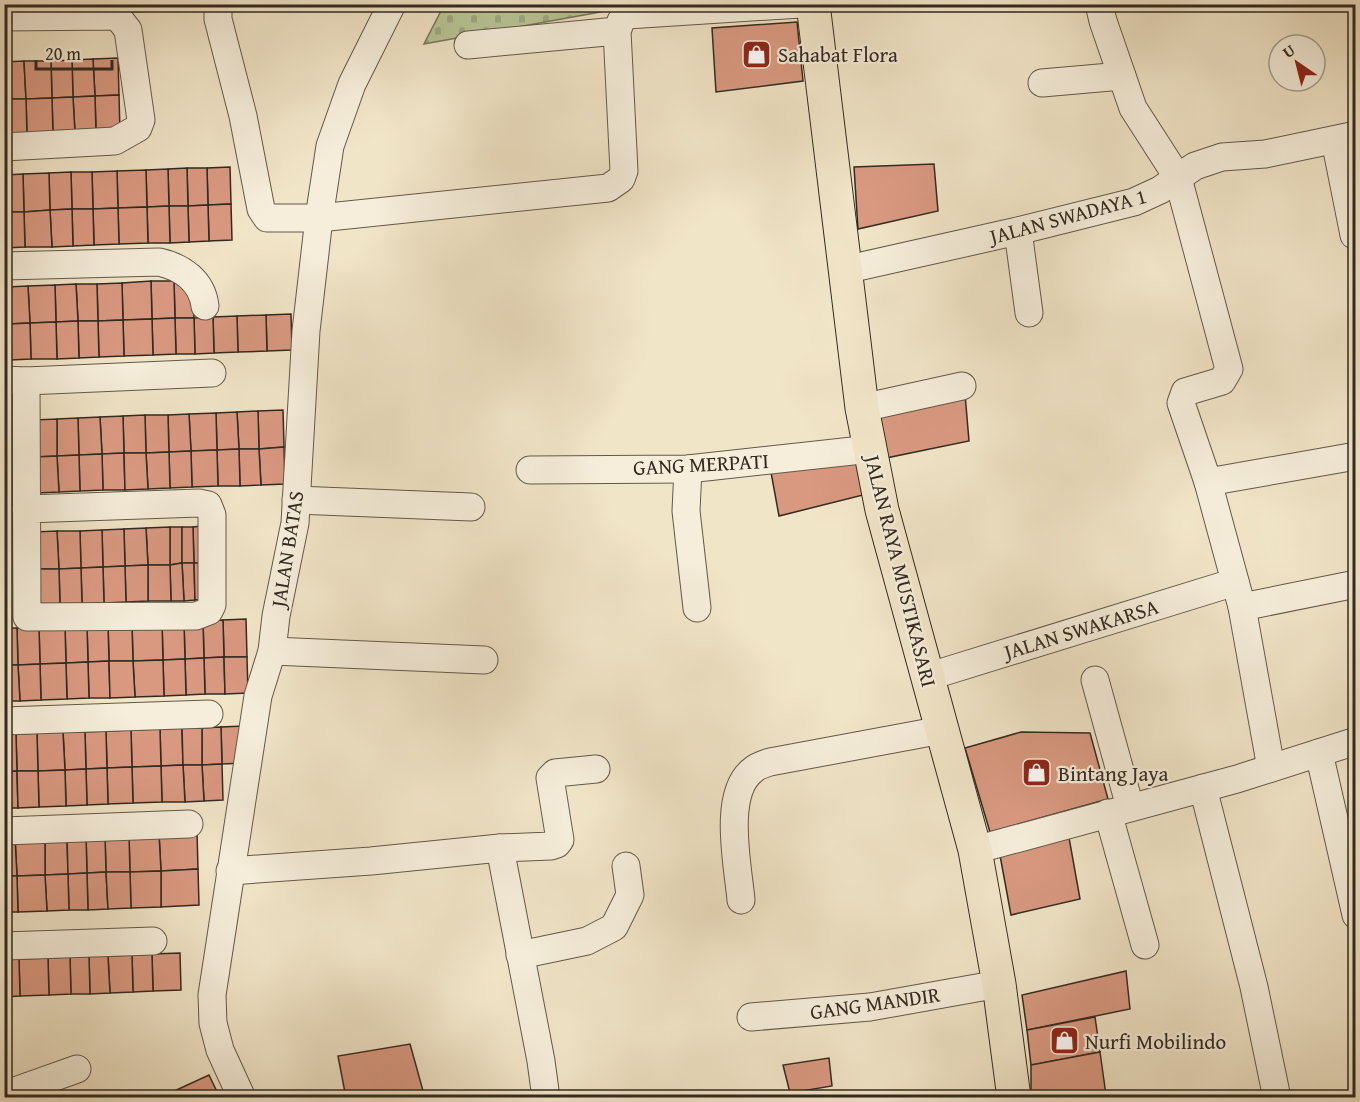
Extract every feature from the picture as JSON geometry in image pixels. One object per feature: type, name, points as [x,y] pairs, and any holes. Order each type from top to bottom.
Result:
[{"type":"main road","name":"JALAN RAYA MUSTIKASARI","points":[[813,4],[862,408],[882,510],[975,850],[999,984],[1014,1098]]},
{"type":"street","points":[[218,4],[218,18],[243,116],[261,209],[267,218],[275,220],[319,218],[608,188],[621,179],[624,171],[617,31],[621,21],[627,15],[800,4]]},
{"type":"street","name":"JALAN BATAS","points":[[242,1098],[220,1050],[213,1023],[212,995],[258,696],[272,651],[276,616],[295,523],[306,331],[330,146],[352,84],[392,4]]},
{"type":"street","points":[[1099,4],[1133,108],[1178,178],[1229,369],[1222,381],[1185,392],[1181,404],[1208,482],[1238,595],[1271,768]]},
{"type":"street","points":[[4,17],[117,16],[128,30],[141,120],[138,128],[115,141],[4,147]]},
{"type":"street","points":[[468,45],[617,31]]},
{"type":"street","points":[[1042,83],[1122,76]]},
{"type":"street","points":[[1345,138],[1354,235]]},
{"type":"street","name":"JALAN SWADAYA 1","points":[[844,270],[1134,202],[1160,190],[1195,166],[1222,157],[1265,154],[1345,138]]},
{"type":"street","points":[[1018,231],[1029,312]]},
{"type":"street","points":[[4,266],[159,262],[171,265],[195,281],[204,293],[205,306]]},
{"type":"street","points":[[26,509],[199,503],[208,505],[212,515],[212,605],[209,611],[196,616],[175,617],[16,617],[26,509],[15,381],[212,373]]},
{"type":"street","points":[[862,408],[962,386]]},
{"type":"street","name":"GANG MERPATI","points":[[530,470],[688,469],[871,449]]},
{"type":"street","points":[[1208,482],[1356,456]]},
{"type":"street","points":[[688,469],[686,512],[697,608]]},
{"type":"street","points":[[296,500],[471,507]]},
{"type":"street","name":"JALAN SWAKARSA","points":[[927,677],[1238,595],[1356,584]]},
{"type":"street","points":[[272,651],[484,660]]},
{"type":"street","points":[[1095,680],[1145,945]]},
{"type":"street","points":[[4,721],[209,714]]},
{"type":"street","points":[[741,900],[734,813],[740,786],[752,770],[770,762],[942,729]]},
{"type":"street","points":[[975,850],[1203,788],[1356,741]]},
{"type":"street","points":[[1319,753],[1356,915]]},
{"type":"street","points":[[231,871],[371,861],[500,848],[551,846],[560,840],[550,778],[555,773],[596,769]]},
{"type":"street","points":[[1203,788],[1254,987],[1277,1098]]},
{"type":"street","points":[[4,831],[189,824]]},
{"type":"street","points":[[500,848],[546,1098]]},
{"type":"street","points":[[520,955],[587,941],[614,927],[630,895],[626,866]]},
{"type":"street","points":[[4,946],[153,941]]},
{"type":"street","name":"GANG MANDIR","points":[[751,1017],[870,1007],[999,984]]},
{"type":"street","points":[[4,1095],[76,1069]]},
{"type":"green space","points":[[444,5],[629,5],[424,44]]},
{"type":"building","points":[[124,4],[154,4],[154,11],[124,12]]},
{"type":"building","points":[[154,4],[176,4],[176,10],[154,11]]},
{"type":"building","points":[[176,4],[195,4],[195,9],[176,10]]},
{"type":"building","name":"Sahabat Flora","points":[[797,22],[803,81],[716,92],[712,28]]},
{"type":"building","points":[[118,58],[119,95],[95,96],[93,59]]},
{"type":"building","points":[[93,59],[95,96],[73,97],[72,60]]},
{"type":"building","points":[[72,60],[73,97],[52,98],[51,61]]},
{"type":"building","points":[[24,61],[26,99],[4,99],[4,62]]},
{"type":"building","points":[[24,61],[51,61],[52,98],[26,99]]},
{"type":"building","points":[[119,95],[120,132],[96,132],[95,96]]},
{"type":"building","points":[[95,96],[96,132],[75,133],[73,97]]},
{"type":"building","points":[[73,97],[75,133],[53,134],[52,98]]},
{"type":"building","points":[[52,98],[53,134],[27,135],[26,99]]},
{"type":"building","points":[[4,99],[26,99],[27,135],[5,136]]},
{"type":"building","points":[[934,164],[938,211],[858,229],[854,167]]},
{"type":"building","points":[[230,167],[231,204],[208,205],[207,168]]},
{"type":"building","points":[[187,168],[207,168],[208,205],[188,206]]},
{"type":"building","points":[[187,168],[188,206],[169,206],[168,169]]},
{"type":"building","points":[[168,169],[169,206],[147,207],[146,170]]},
{"type":"building","points":[[146,170],[147,207],[118,208],[117,171]]},
{"type":"building","points":[[117,171],[118,208],[93,209],[92,172]]},
{"type":"building","points":[[71,172],[92,172],[93,209],[72,209]]},
{"type":"building","points":[[71,172],[72,209],[50,210],[49,173]]},
{"type":"building","points":[[49,173],[50,210],[24,212],[23,174]]},
{"type":"building","points":[[23,174],[24,212],[4,212],[4,175]]},
{"type":"building","points":[[231,204],[232,240],[209,241],[208,205]]},
{"type":"building","points":[[208,205],[209,241],[189,242],[188,206]]},
{"type":"building","points":[[169,206],[188,206],[189,242],[170,243]]},
{"type":"building","points":[[169,206],[170,243],[148,243],[147,207]]},
{"type":"building","points":[[147,207],[148,243],[119,244],[118,208]]},
{"type":"building","points":[[118,208],[119,244],[94,245],[93,209]]},
{"type":"building","points":[[72,209],[93,209],[94,245],[73,246]]},
{"type":"building","points":[[72,209],[73,246],[52,247],[50,210]]},
{"type":"building","points":[[50,210],[52,247],[25,247],[24,212]]},
{"type":"building","points":[[4,212],[24,212],[25,247],[4,248]]},
{"type":"building","points":[[192,280],[194,318],[175,318],[174,281]]},
{"type":"building","points":[[151,281],[174,281],[175,318],[152,319]]},
{"type":"building","points":[[151,281],[152,319],[123,320],[122,283]]},
{"type":"building","points":[[122,283],[123,320],[98,321],[97,284]]},
{"type":"building","points":[[76,284],[97,284],[98,321],[78,321]]},
{"type":"building","points":[[76,284],[78,321],[56,322],[55,285]]},
{"type":"building","points":[[55,285],[56,322],[30,323],[28,286]]},
{"type":"building","points":[[28,286],[30,323],[8,324],[7,287]]},
{"type":"building","points":[[4,287],[7,287],[8,324],[4,324]]},
{"type":"building","points":[[291,314],[292,350],[267,351],[266,315]]},
{"type":"building","points":[[266,315],[267,351],[238,352],[237,316]]},
{"type":"building","points":[[237,316],[238,352],[214,353],[213,317]]},
{"type":"building","points":[[213,317],[214,353],[195,354],[194,318]]},
{"type":"building","points":[[175,318],[194,318],[195,354],[176,354]]},
{"type":"building","points":[[175,318],[176,354],[153,355],[152,319]]},
{"type":"building","points":[[152,319],[153,355],[124,356],[123,320]]},
{"type":"building","points":[[123,320],[124,356],[99,357],[98,321]]},
{"type":"building","points":[[78,321],[98,321],[99,357],[79,358]]},
{"type":"building","points":[[78,321],[79,358],[57,359],[56,322]]},
{"type":"building","points":[[56,322],[57,359],[31,359],[30,323]]},
{"type":"building","points":[[30,323],[31,359],[10,360],[8,324]]},
{"type":"building","points":[[4,324],[8,324],[10,360],[4,360]]},
{"type":"building","points":[[965,394],[969,441],[886,458],[880,413]]},
{"type":"building","points":[[283,410],[284,447],[259,449],[258,411]]},
{"type":"building","points":[[258,411],[259,449],[239,449],[237,412]]},
{"type":"building","points":[[237,412],[239,449],[217,450],[216,413]]},
{"type":"building","points":[[216,413],[217,450],[191,451],[189,414]]},
{"type":"building","points":[[189,414],[191,451],[169,452],[168,415]]},
{"type":"building","points":[[145,415],[168,415],[169,452],[146,453]]},
{"type":"building","points":[[145,415],[146,453],[124,453],[123,416]]},
{"type":"building","points":[[123,416],[124,453],[102,454],[100,417]]},
{"type":"building","points":[[100,417],[102,454],[79,455],[78,418]]},
{"type":"building","points":[[78,418],[79,455],[57,456],[57,419]]},
{"type":"building","points":[[57,419],[57,456],[35,457],[34,420]]},
{"type":"building","points":[[284,447],[285,484],[261,485],[259,449]]},
{"type":"building","points":[[239,449],[259,449],[261,485],[240,486]]},
{"type":"building","points":[[239,449],[240,486],[218,486],[217,450]]},
{"type":"building","points":[[217,450],[218,486],[192,487],[191,451]]},
{"type":"building","points":[[191,451],[192,487],[170,488],[169,452]]},
{"type":"building","points":[[169,452],[170,488],[148,489],[146,453]]},
{"type":"building","points":[[124,453],[125,490],[103,490],[102,454]]},
{"type":"building","points":[[124,453],[146,453],[148,489],[125,490]]},
{"type":"building","points":[[102,454],[103,490],[80,491],[79,455]]},
{"type":"building","points":[[79,455],[80,491],[59,492],[57,456]]},
{"type":"building","points":[[57,456],[59,492],[36,493],[35,457]]},
{"type":"building","points":[[860,460],[867,494],[779,516],[770,467]]},
{"type":"building","points":[[202,526],[204,563],[194,563],[193,527]]},
{"type":"building","points":[[170,527],[182,527],[182,563],[170,565]]},
{"type":"building","points":[[170,527],[170,565],[148,565],[146,528]]},
{"type":"building","points":[[182,527],[193,527],[194,563],[182,563]]},
{"type":"building","points":[[146,528],[148,565],[125,566],[124,529]]},
{"type":"building","points":[[124,529],[125,566],[103,567],[102,530]]},
{"type":"building","points":[[102,530],[103,567],[81,568],[80,531]]},
{"type":"building","points":[[57,531],[80,531],[81,568],[59,569]]},
{"type":"building","points":[[57,531],[59,569],[36,569],[35,532]]},
{"type":"building","points":[[182,563],[194,563],[195,600],[184,601]]},
{"type":"building","points":[[182,563],[184,601],[171,601],[170,565]]},
{"type":"building","points":[[194,563],[204,563],[205,599],[195,600]]},
{"type":"building","points":[[148,565],[170,565],[171,601],[148,601]]},
{"type":"building","points":[[148,565],[148,601],[126,602],[125,566]]},
{"type":"building","points":[[125,566],[126,602],[104,603],[103,567]]},
{"type":"building","points":[[103,567],[104,603],[82,604],[81,568]]},
{"type":"building","points":[[81,568],[82,604],[60,605],[59,569]]},
{"type":"building","points":[[36,569],[59,569],[60,605],[37,605]]},
{"type":"building","points":[[246,619],[247,657],[224,657],[223,620]]},
{"type":"building","points":[[223,620],[224,657],[204,658],[203,621]]},
{"type":"building","points":[[203,621],[204,658],[185,659],[184,622]]},
{"type":"building","points":[[162,622],[184,622],[185,659],[163,660]]},
{"type":"building","points":[[162,622],[163,660],[133,661],[132,624]]},
{"type":"building","points":[[108,624],[132,624],[133,661],[109,661]]},
{"type":"building","points":[[108,624],[109,661],[88,662],[87,625]]},
{"type":"building","points":[[87,625],[88,662],[66,663],[65,626]]},
{"type":"building","points":[[65,626],[66,663],[40,664],[39,627]]},
{"type":"building","points":[[39,627],[40,664],[18,665],[17,628]]},
{"type":"building","points":[[4,628],[17,628],[18,665],[4,665]]},
{"type":"building","points":[[224,657],[225,694],[205,694],[204,658]]},
{"type":"building","points":[[224,657],[247,657],[248,693],[225,694]]},
{"type":"building","points":[[204,658],[205,694],[186,695],[185,659]]},
{"type":"building","points":[[185,659],[186,695],[164,696],[163,660]]},
{"type":"building","points":[[163,660],[164,696],[135,697],[133,661]]},
{"type":"building","points":[[109,661],[110,698],[89,698],[88,662]]},
{"type":"building","points":[[109,661],[133,661],[135,697],[110,698]]},
{"type":"building","points":[[88,662],[89,698],[67,699],[66,663]]},
{"type":"building","points":[[66,663],[67,699],[41,700],[40,664]]},
{"type":"building","points":[[40,664],[41,700],[20,701],[18,665]]},
{"type":"building","points":[[4,665],[18,665],[20,701],[4,701]]},
{"type":"building","points":[[244,726],[245,763],[222,764],[221,727]]},
{"type":"building","points":[[221,727],[222,764],[202,765],[202,728]]},
{"type":"building","points":[[182,728],[183,765],[161,766],[160,729]]},
{"type":"building","points":[[182,728],[202,728],[202,765],[183,765]]},
{"type":"building","points":[[160,729],[161,766],[132,767],[131,730]]},
{"type":"building","points":[[131,730],[132,767],[107,768],[106,731]]},
{"type":"building","points":[[106,731],[107,768],[86,769],[85,732]]},
{"type":"building","points":[[63,732],[85,732],[86,769],[65,770]]},
{"type":"building","points":[[63,732],[65,770],[38,771],[37,733]]},
{"type":"building","name":"Bintang Jaya","points":[[1021,732],[1090,733],[1108,799],[990,832],[965,748]]},
{"type":"building","points":[[37,733],[38,771],[17,771],[16,734]]},
{"type":"building","points":[[16,734],[17,771],[4,772],[4,735]]},
{"type":"building","points":[[222,764],[223,800],[204,801],[202,765]]},
{"type":"building","points":[[183,765],[202,765],[204,801],[185,802]]},
{"type":"building","points":[[183,765],[185,802],[162,802],[161,766]]},
{"type":"building","points":[[161,766],[162,802],[133,803],[132,767]]},
{"type":"building","points":[[132,767],[133,803],[108,804],[107,768]]},
{"type":"building","points":[[107,768],[108,804],[87,805],[86,769]]},
{"type":"building","points":[[86,769],[87,805],[66,806],[65,770]]},
{"type":"building","points":[[65,770],[66,806],[39,807],[38,771]]},
{"type":"building","points":[[17,771],[18,808],[4,808],[4,772]]},
{"type":"building","points":[[17,771],[38,771],[39,807],[18,808]]},
{"type":"building","points":[[197,832],[198,869],[161,871],[159,834]]},
{"type":"building","points":[[1068,832],[1080,899],[1011,915],[999,850]]},
{"type":"building","points":[[159,834],[161,871],[130,872],[129,835]]},
{"type":"building","points":[[105,835],[129,835],[130,872],[106,872]]},
{"type":"building","points":[[105,835],[106,872],[87,873],[86,836]]},
{"type":"building","points":[[67,836],[68,874],[45,875],[45,837]]},
{"type":"building","points":[[67,836],[86,836],[87,873],[68,874]]},
{"type":"building","points":[[45,837],[45,875],[17,876],[15,838]]},
{"type":"building","points":[[15,838],[17,876],[4,876],[4,839]]},
{"type":"building","points":[[198,869],[199,905],[161,907],[161,871]]},
{"type":"building","points":[[161,871],[161,907],[131,908],[130,872]]},
{"type":"building","points":[[106,872],[108,909],[88,910],[87,873]]},
{"type":"building","points":[[106,872],[130,872],[131,908],[108,909]]},
{"type":"building","points":[[87,873],[88,910],[69,910],[68,874]]},
{"type":"building","points":[[68,874],[69,910],[47,911],[45,875]]},
{"type":"building","points":[[45,875],[47,911],[18,912],[17,876]]},
{"type":"building","points":[[4,876],[17,876],[18,912],[4,912]]},
{"type":"building","points":[[180,953],[181,990],[153,991],[152,954]]},
{"type":"building","points":[[152,954],[153,991],[133,992],[132,955]]},
{"type":"building","points":[[132,955],[133,992],[110,993],[108,956]]},
{"type":"building","points":[[89,956],[108,956],[110,993],[90,994]]},
{"type":"building","points":[[89,956],[90,994],[71,994],[70,957]]},
{"type":"building","points":[[70,957],[71,994],[49,995],[48,958]]},
{"type":"building","points":[[48,958],[49,995],[20,996],[19,959]]},
{"type":"building","points":[[19,959],[20,996],[4,997],[4,960]]},
{"type":"building","points":[[1126,971],[1130,1009],[1027,1030],[1022,995]]},
{"type":"building","name":"Nurfi Mobilindo","points":[[1095,1017],[1100,1052],[1031,1065],[1027,1030]]},
{"type":"building","points":[[410,1044],[425,1098],[346,1098],[338,1056]]},
{"type":"building","points":[[1100,1052],[1106,1095],[1087,1098],[1031,1098],[1031,1065]]},
{"type":"building","points":[[829,1058],[832,1086],[790,1093],[783,1065]]},
{"type":"building","points":[[209,1075],[220,1098],[159,1098]]},
{"type":"place","name":"Sahabat Flora","points":[[757,54]]},
{"type":"place","name":"Bintang Jaya","points":[[1037,773]]},
{"type":"place","name":"Nurfi Mobilindo","points":[[1064,1041]]}]
